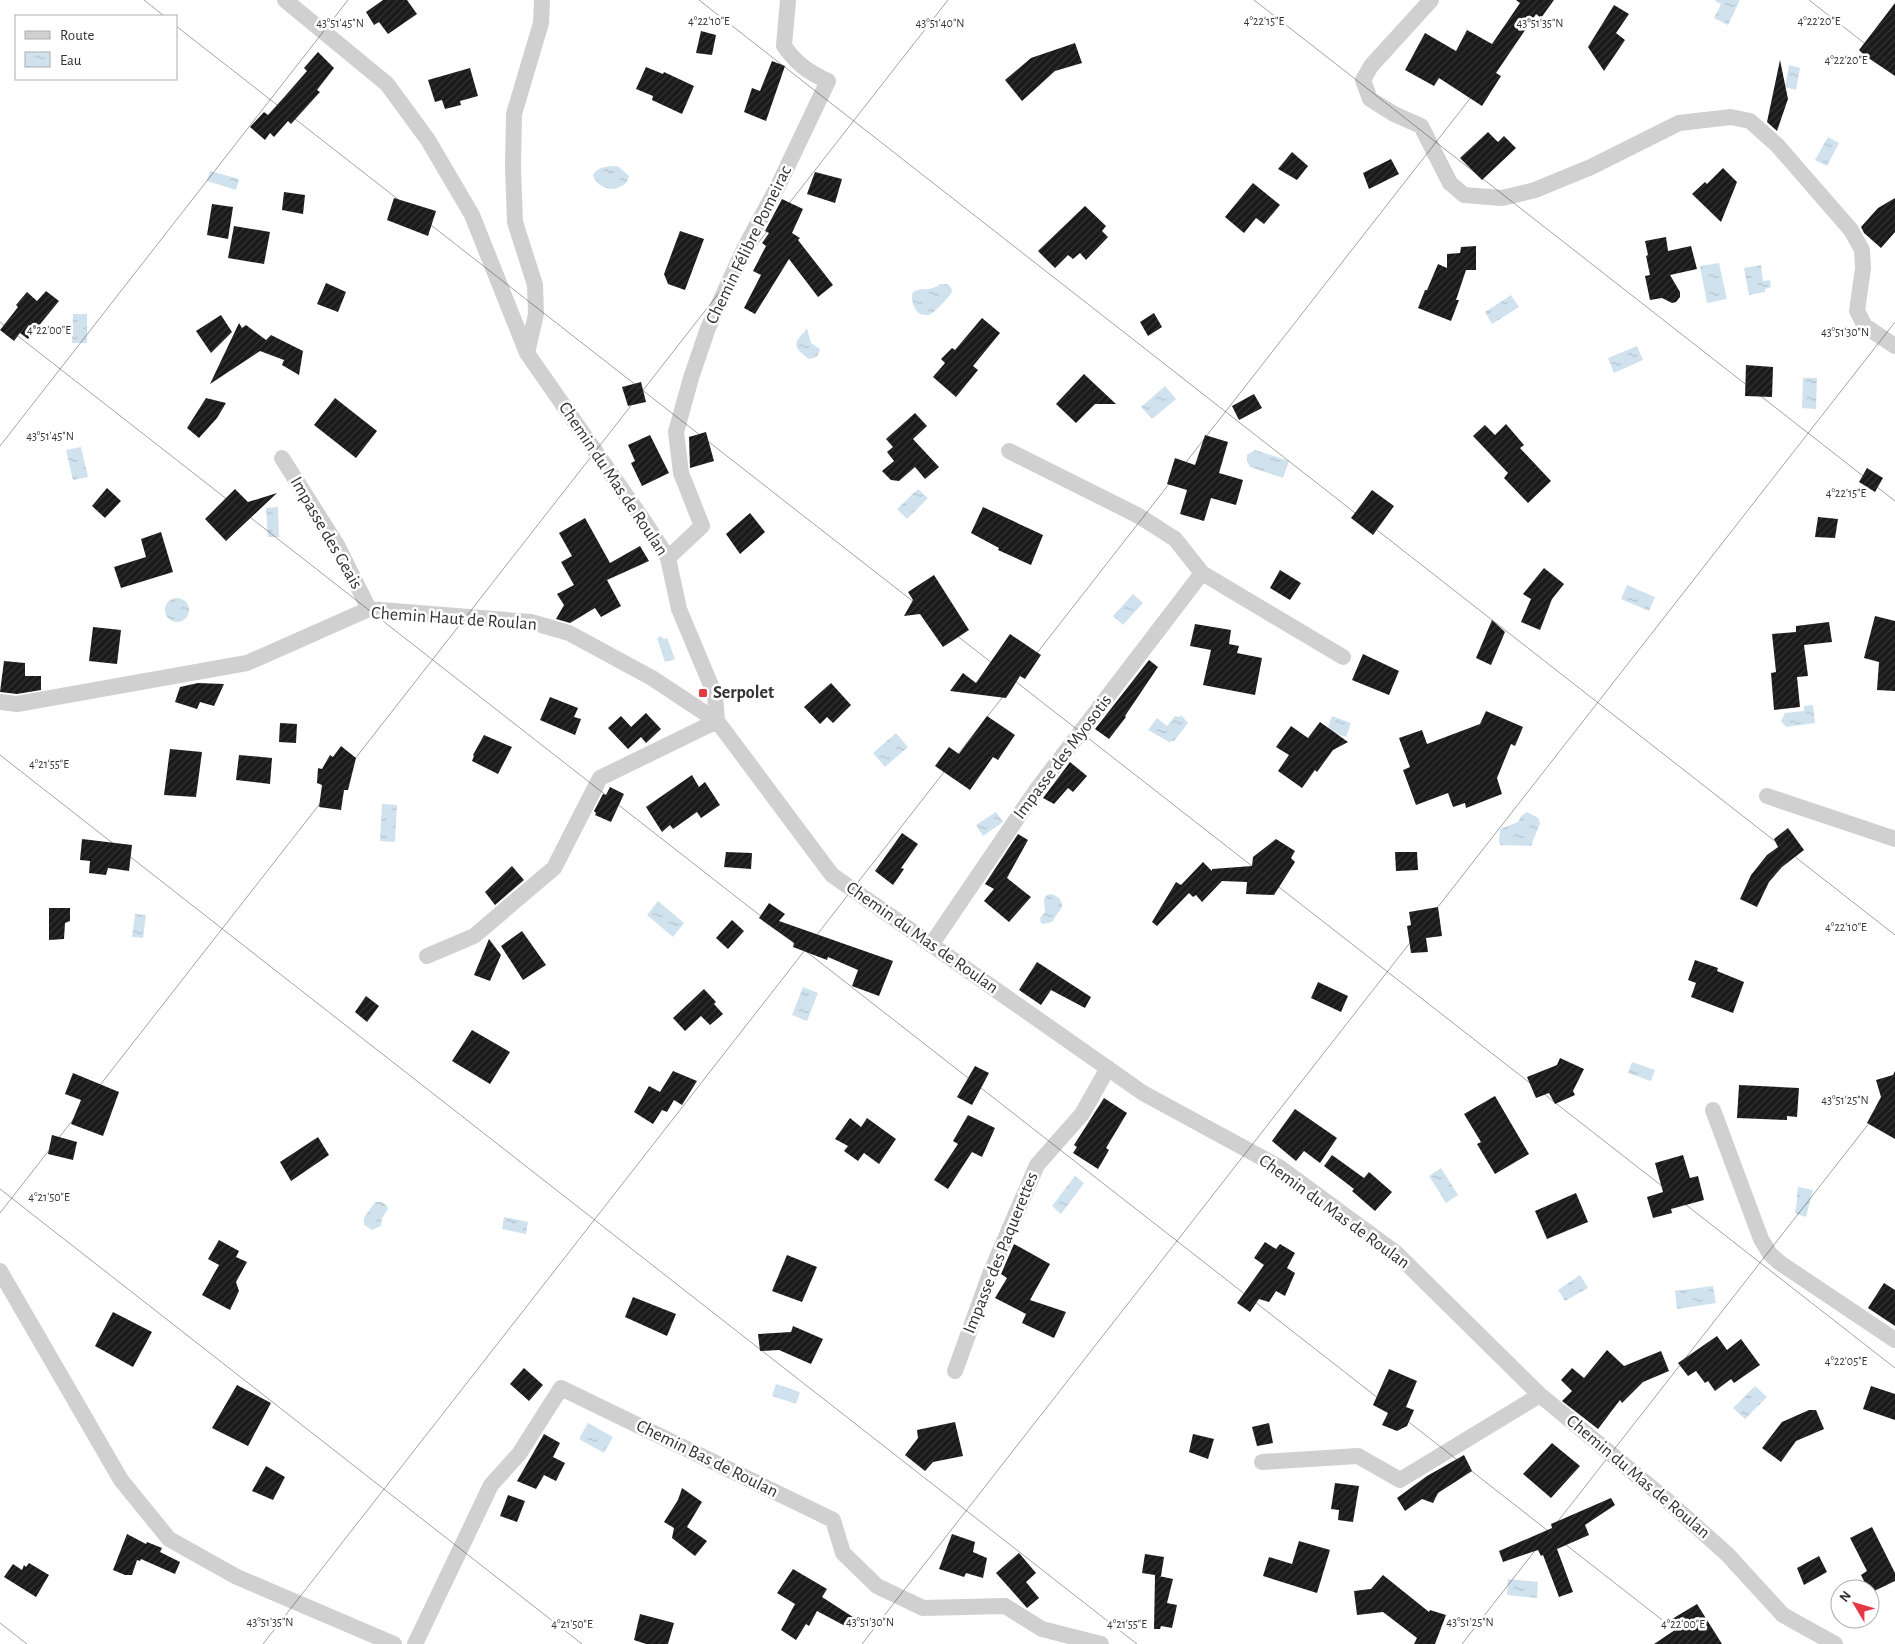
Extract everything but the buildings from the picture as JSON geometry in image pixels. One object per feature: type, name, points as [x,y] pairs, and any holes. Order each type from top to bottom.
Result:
[{"type":"street","name":"Chemin du Mas de Roulan","points":[[286,0],[387,84],[428,140],[472,215],[527,353],[668,558],[679,609],[715,695],[717,721],[832,875],[1143,1092],[1279,1167],[1396,1253],[1540,1394],[1670,1503],[1727,1554],[1784,1615],[1835,1644]]},
{"type":"street","points":[[527,353],[536,314],[535,285],[515,222],[514,114],[541,23],[542,0]]},
{"type":"street","name":"Chemin Félibre Pomeirac","points":[[668,558],[702,526],[681,473],[676,432],[708,328],[745,247],[778,186],[828,81],[814,75],[795,61],[784,46],[788,0]]},
{"type":"street","points":[[1431,0],[1371,66],[1363,80],[1370,99],[1394,114],[1421,126],[1450,183],[1464,195],[1502,198],[1534,190],[1590,167],[1680,123],[1731,117],[1750,121],[1777,145],[1851,230],[1862,250],[1863,268],[1857,311],[1865,326],[1895,346]]},
{"type":"street","points":[[1009,451],[1139,516],[1175,539],[1202,573],[1343,657]]},
{"type":"street","name":"Impasse des Geais","points":[[282,458],[337,545],[369,609]]},
{"type":"street","name":"Impasse des Myosotis","points":[[931,945],[1037,789],[1202,573]]},
{"type":"street","name":"Chemin Haut de Roulan","points":[[0,702],[17,704],[247,663],[369,609],[531,622],[569,633],[652,678],[717,721]]},
{"type":"street","points":[[428,956],[474,936],[554,868],[600,778],[717,721]]},
{"type":"street","points":[[1767,796],[1895,839]]},
{"type":"street","name":"Impasse des Paquerettes","points":[[955,1371],[990,1274],[1037,1165],[1082,1114],[1108,1068]]},
{"type":"street","points":[[1713,1110],[1761,1239],[1770,1254],[1780,1264],[1895,1340]]},
{"type":"street","points":[[0,1271],[121,1480],[169,1539],[237,1576],[394,1644]]},
{"type":"street","name":"Chemin Bas de Roulan","points":[[415,1644],[491,1485],[519,1454],[561,1388],[833,1520],[843,1553],[877,1586],[923,1608],[1005,1606],[1042,1629],[1101,1644]]},
{"type":"street","points":[[1262,1462],[1358,1456],[1400,1480],[1540,1394]]},
{"type":"water","points":[[1716,0],[1740,0],[1728,25],[1714,18],[1721,4]]},
{"type":"water","points":[[1789,65],[1800,68],[1796,90],[1785,87]]},
{"type":"water","points":[[1828,137],[1839,143],[1827,166],[1815,160]]},
{"type":"water","points":[[615,166],[619,167],[629,176],[623,186],[612,189],[606,188],[596,181],[593,175],[597,170]]},
{"type":"water","points":[[210,171],[239,179],[236,190],[207,181]]},
{"type":"water","points":[[1719,263],[1727,299],[1707,303],[1700,266]]},
{"type":"water","points":[[1761,265],[1763,281],[1770,280],[1771,287],[1765,289],[1765,292],[1749,295],[1744,268]]},
{"type":"water","points":[[940,284],[950,286],[952,292],[950,295],[931,314],[920,314],[913,304],[913,293],[918,290],[933,288]]},
{"type":"water","points":[[1511,295],[1519,307],[1492,324],[1485,312]]},
{"type":"water","points":[[73,314],[87,314],[87,343],[72,343]]},
{"type":"water","points":[[807,329],[811,343],[820,349],[817,357],[809,359],[796,345]]},
{"type":"water","points":[[1637,346],[1643,360],[1614,373],[1608,358]]},
{"type":"water","points":[[1803,378],[1817,378],[1816,409],[1802,408]]},
{"type":"water","points":[[1165,386],[1176,399],[1152,419],[1141,407]]},
{"type":"water","points":[[81,447],[88,477],[73,480],[66,450]]},
{"type":"water","points":[[1255,450],[1289,461],[1283,478],[1250,467],[1247,455]]},
{"type":"water","points":[[918,489],[928,498],[907,519],[897,509]]},
{"type":"water","points":[[278,507],[279,537],[268,537],[266,508]]},
{"type":"water","points":[[1627,585],[1655,597],[1649,611],[1621,599]]},
{"type":"water","points":[[1133,594],[1143,603],[1123,625],[1113,616]]},
{"type":"water","points":[[177,598],[186,601],[189,610],[186,619],[177,622],[168,619],[165,610],[168,601]]},
{"type":"water","points":[[660,636],[664,639],[667,638],[675,659],[665,662],[657,639]]},
{"type":"water","points":[[1813,705],[1815,723],[1786,727],[1781,721],[1785,713],[1804,711],[1804,706]]},
{"type":"water","points":[[1181,715],[1188,723],[1174,741],[1169,742],[1148,730],[1157,718],[1167,726],[1175,716],[1180,717]]},
{"type":"water","points":[[1332,716],[1351,723],[1346,737],[1329,731],[1328,727]]},
{"type":"water","points":[[896,733],[908,747],[885,767],[873,753]]},
{"type":"water","points":[[382,804],[397,805],[395,842],[380,841]]},
{"type":"water","points":[[996,812],[1003,822],[983,836],[976,825]]},
{"type":"water","points":[[1527,812],[1538,818],[1540,823],[1531,846],[1501,845],[1499,842],[1500,829],[1518,822],[1521,816]]},
{"type":"water","points":[[1051,894],[1059,898],[1062,907],[1052,922],[1044,924],[1041,923],[1040,918],[1045,912],[1044,899],[1047,895]]},
{"type":"water","points":[[658,901],[684,923],[673,937],[647,915]]},
{"type":"water","points":[[135,914],[146,915],[143,938],[132,937]]},
{"type":"water","points":[[803,987],[818,993],[807,1021],[792,1015]]},
{"type":"water","points":[[1632,1062],[1655,1070],[1651,1081],[1628,1073]]},
{"type":"water","points":[[1441,1168],[1458,1195],[1446,1203],[1429,1176]]},
{"type":"water","points":[[1075,1176],[1084,1183],[1061,1214],[1052,1206]]},
{"type":"water","points":[[1798,1187],[1813,1190],[1806,1217],[1795,1212]]},
{"type":"water","points":[[375,1202],[382,1202],[388,1209],[382,1218],[381,1226],[372,1230],[364,1225],[364,1218]]},
{"type":"water","points":[[504,1217],[528,1222],[526,1234],[502,1229]]},
{"type":"water","points":[[1580,1275],[1588,1288],[1565,1301],[1558,1290]]},
{"type":"water","points":[[1713,1286],[1716,1303],[1677,1309],[1675,1291]]},
{"type":"water","points":[[776,1384],[800,1392],[796,1404],[772,1396]]},
{"type":"water","points":[[1755,1386],[1767,1397],[1745,1419],[1733,1408]]},
{"type":"water","points":[[588,1423],[613,1437],[604,1453],[579,1439]]},
{"type":"water","points":[[1508,1579],[1538,1582],[1537,1598],[1507,1595]]},
{"type":"place","name":"Serpolet","points":[[703,693]]}]
